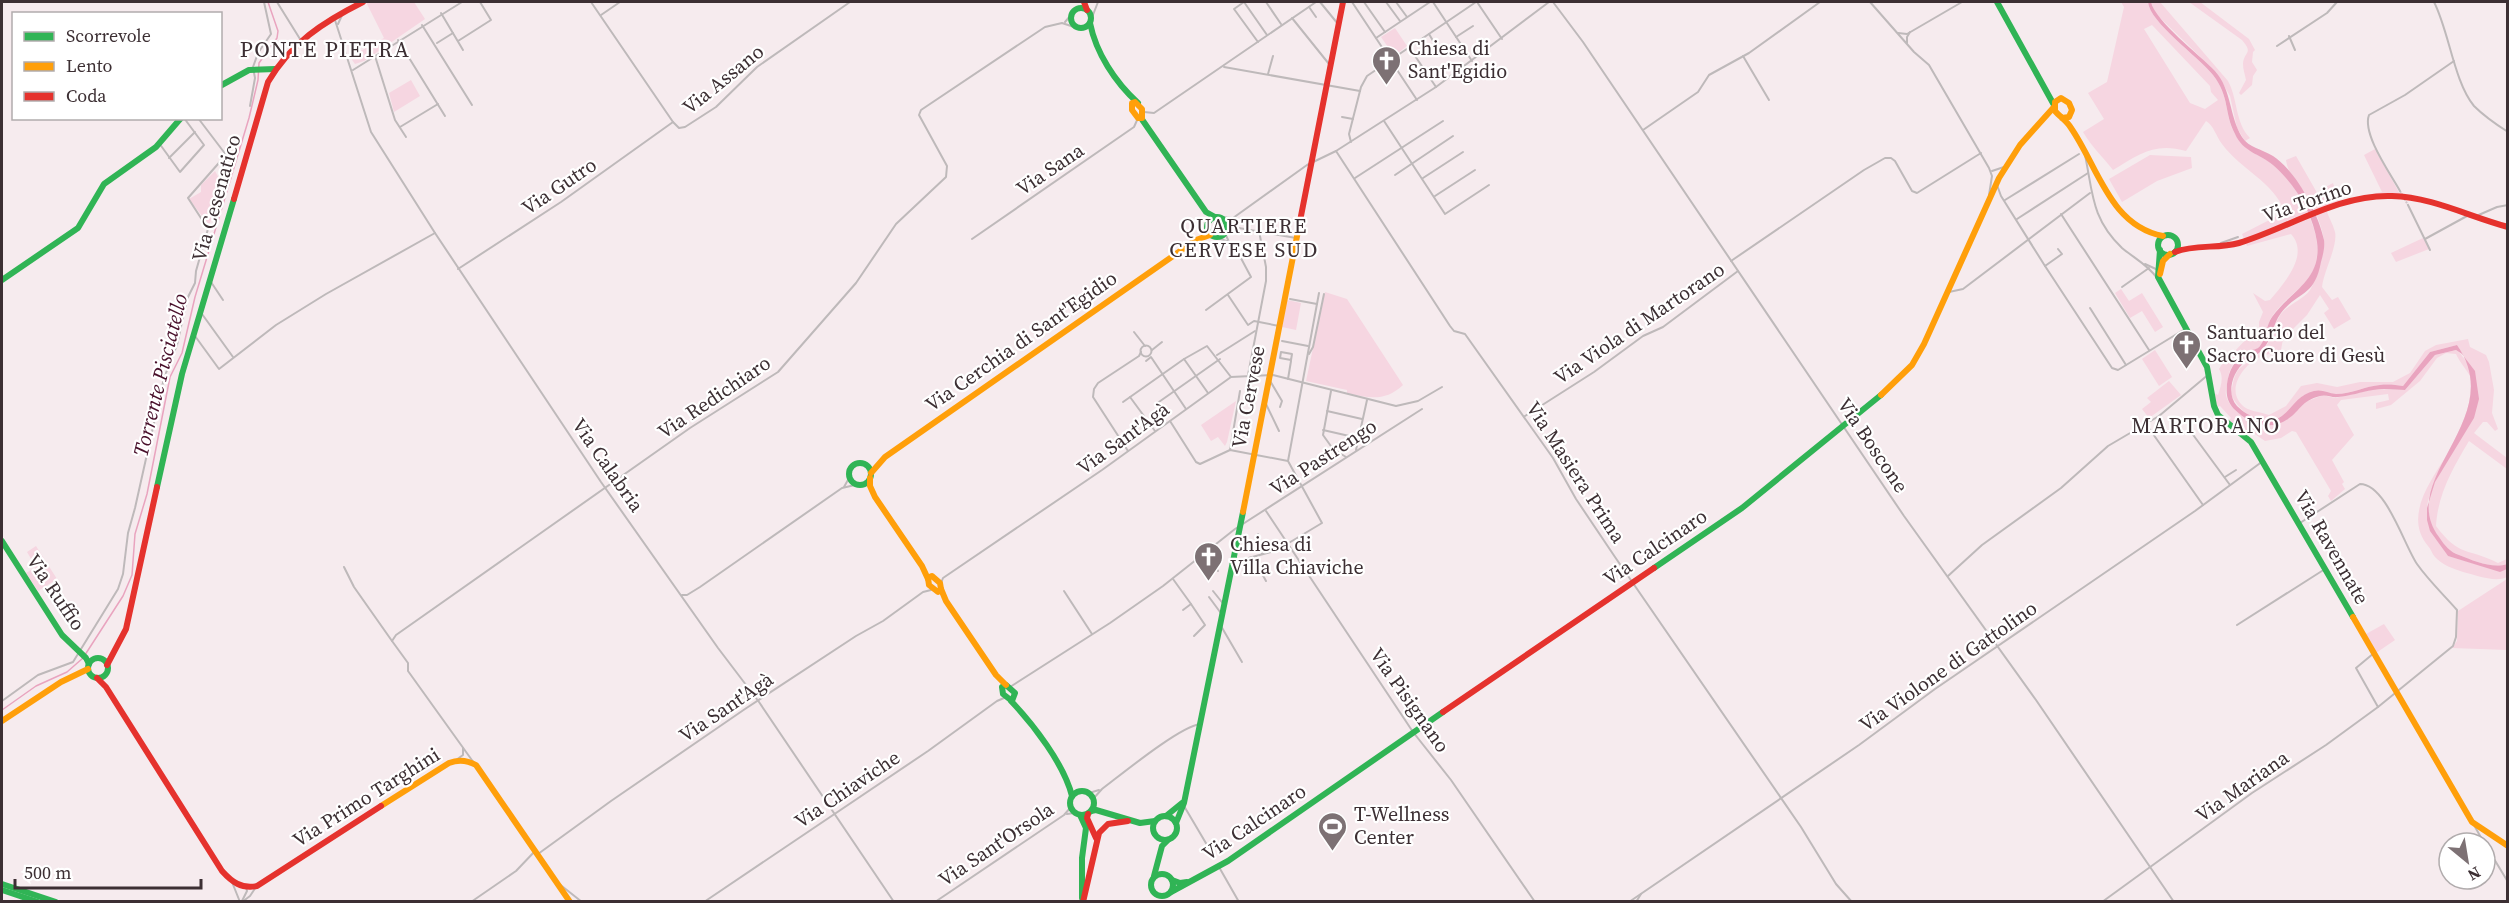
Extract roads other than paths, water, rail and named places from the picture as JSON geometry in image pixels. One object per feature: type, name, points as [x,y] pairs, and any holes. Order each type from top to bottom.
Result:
[{"type":"main road","name":"Via Cesenatico","points":[[104,675],[111,654],[121,640],[127,623],[182,374],[202,314],[263,95],[275,69],[300,39],[363,2]]},
{"type":"main road","points":[[1095,41],[1071,21],[1072,13],[1082,2],[1088,11],[1095,41],[1142,118],[1206,212],[1207,226],[1213,236]]},
{"type":"main road","name":"Via Cervese","points":[[1176,824],[1184,806],[1221,626],[1329,64],[1343,2]]},
{"type":"main road","points":[[1996,2],[2046,86],[2054,106],[2070,127],[2081,153],[2116,206],[2128,219],[2150,234],[2163,237],[2170,235],[2186,248]]},
{"type":"main road","points":[[1072,13],[1080,8],[1088,11]]},
{"type":"main road","points":[[1077,28],[1085,28],[1091,21]]},
{"type":"main road","points":[[222,85],[240,73],[257,68],[275,69]]},
{"type":"main road","points":[[2046,86],[2071,105],[2070,127]]},
{"type":"main road","name":"Via Calcinaro","points":[[1164,897],[1219,867],[1742,508],[1887,390],[1912,364],[1924,344],[1996,179],[2026,138],[2061,99]]},
{"type":"main road","points":[[2042,122],[2052,117],[2070,115]]},
{"type":"main road","points":[[2,277],[78,228],[104,184],[159,143],[180,120]]},
{"type":"main road","name":"Via Torino","points":[[2172,253],[2186,248],[2198,249],[2226,243],[2286,226],[2342,205],[2369,198],[2392,196],[2508,226]]},
{"type":"main road","points":[[1196,240],[1225,233],[1230,226],[1206,212]]},
{"type":"main road","points":[[1196,240],[1218,217]]},
{"type":"main road","points":[[2150,234],[2159,248],[2172,253]]},
{"type":"main road","points":[[2159,248],[2163,237]]},
{"type":"main road","name":"Via Cerchia di Sant'Egidio","points":[[871,476],[876,465],[885,457],[1119,291],[1196,240]]},
{"type":"main road","points":[[2156,268],[2178,247],[2178,241]]},
{"type":"main road","name":"Via Ravennate","points":[[2159,248],[2162,257],[2156,268],[2160,283],[2209,374],[2214,406],[2218,415],[2251,442],[2472,822],[2484,831]]},
{"type":"main road","name":"Via Ravennate","points":[[2156,268],[2166,292]]},
{"type":"main road","points":[[875,497],[849,478],[851,467],[856,464],[874,463],[885,457]]},
{"type":"main road","points":[[864,464],[871,476],[870,486],[875,497],[1068,781],[1075,812],[1086,828],[1082,858],[1083,902]]},
{"type":"main road","points":[[857,485],[866,484],[871,476]]},
{"type":"main road","name":"Via Ruffio","points":[[2,541],[62,635],[90,663]]},
{"type":"main road","points":[[2,721],[61,682],[77,675],[90,663],[111,654]]},
{"type":"main road","points":[[90,663],[107,665]]},
{"type":"main road","points":[[90,663],[104,675],[106,687]]},
{"type":"main road","points":[[90,663],[222,871],[232,882]]},
{"type":"main road","name":"Via Primo Targhini","points":[[232,882],[246,887],[257,886],[453,761],[465,756],[476,765],[570,902]]},
{"type":"main road","points":[[1068,781],[1085,792],[1104,813]]},
{"type":"main road","points":[[1072,796],[1085,792]]},
{"type":"main road","points":[[1094,801],[1088,822],[1096,838]]},
{"type":"main road","points":[[1140,823],[1166,816],[1184,806]]},
{"type":"main road","points":[[1075,812],[1104,813],[1140,823],[1153,830],[1157,837],[1158,856],[1159,866],[1172,880],[1173,886],[1164,897],[1151,889],[1158,856],[1162,846],[1176,834],[1176,824],[1166,816]]},
{"type":"main road","points":[[1153,830],[1155,820]]},
{"type":"main road","points":[[1083,902],[1096,838],[1108,823],[1128,821]]},
{"type":"main road","points":[[1157,837],[1168,840]]},
{"type":"main road","points":[[1154,877],[1165,874]]},
{"type":"main road","name":"Via Calcinaro","points":[[1172,880],[1180,884],[1191,881]]},
{"type":"main road","points":[[2,884],[56,902]]},
{"type":"main road","points":[[2,890],[38,902]]},
{"type":"street","points":[[250,106],[258,53],[271,34],[264,2]]},
{"type":"street","points":[[277,2],[300,39]]},
{"type":"street","points":[[352,71],[398,40],[462,2]]},
{"type":"street","points":[[458,41],[491,20],[480,2]]},
{"type":"street","name":"Via Assano","points":[[591,2],[673,123],[679,128],[685,127],[716,107],[757,67],[850,2]]},
{"type":"street","points":[[601,15],[620,2]]},
{"type":"street","points":[[1091,21],[1098,2]]},
{"type":"street","points":[[1258,42],[1234,9],[1244,2],[1268,35]]},
{"type":"street","points":[[1266,2],[1282,25]]},
{"type":"street","name":"Via Sana","points":[[972,239],[1134,128],[1142,118],[1154,113],[1316,2]]},
{"type":"street","points":[[1320,2],[1338,24]]},
{"type":"street","points":[[1352,2],[1417,100]]},
{"type":"street","points":[[1364,2],[1385,32]]},
{"type":"street","points":[[1386,2],[1400,22]]},
{"type":"street","points":[[1396,2],[1407,17]]},
{"type":"street","points":[[1420,2],[1423,6]]},
{"type":"street","points":[[1376,38],[1431,2],[1472,61]]},
{"type":"street","points":[[1351,142],[1349,134],[1360,91],[1367,76],[1445,22],[1477,2],[1502,39]]},
{"type":"street","points":[[1218,217],[1233,218],[1310,164],[1336,151],[1417,100],[1551,2]]},
{"type":"street","name":"Via Boscone","points":[[1551,2],[1583,42],[1843,425],[2174,902]]},
{"type":"street","points":[[1643,130],[1698,92],[1709,75],[1743,56],[1820,2]]},
{"type":"street","points":[[1870,2],[1908,46],[1928,63],[1996,179]]},
{"type":"street","points":[[1902,39],[1962,2]]},
{"type":"street","points":[[2277,46],[2327,13],[2337,2]]},
{"type":"street","points":[[2434,2],[2442,18],[2454,61],[2466,92],[2475,106],[2508,132]]},
{"type":"street","points":[[1309,6],[1316,16]]},
{"type":"street","points":[[1088,11],[1096,9]]},
{"type":"street","points":[[338,24],[343,12]]},
{"type":"street","name":"Via Redichiaro","points":[[392,641],[415,621],[690,429],[778,372],[856,283],[896,224],[946,177],[947,166],[919,115],[921,110],[1045,27],[1062,23],[1072,13]]},
{"type":"street","points":[[441,14],[464,50]]},
{"type":"street","name":"Via Calabria","points":[[334,17],[371,132],[458,268],[606,489],[759,702],[894,902]]},
{"type":"street","points":[[1292,18],[1329,64]]},
{"type":"street","points":[[1062,23],[1077,28]]},
{"type":"street","points":[[422,26],[472,105]]},
{"type":"street","points":[[1456,37],[1473,26]]},
{"type":"street","points":[[1896,31],[1906,36]]},
{"type":"street","points":[[437,43],[453,33]]},
{"type":"street","points":[[1429,34],[1442,56]]},
{"type":"street","points":[[1906,36],[1908,46]]},
{"type":"street","points":[[2289,36],[2295,50]]},
{"type":"street","points":[[398,40],[445,116]]},
{"type":"street","points":[[1409,47],[1436,87]]},
{"type":"street","points":[[375,56],[395,120],[406,137]]},
{"type":"street","points":[[1268,74],[1274,56]]},
{"type":"street","points":[[1743,56],[1769,100]]},
{"type":"street","points":[[2400,191],[2369,135],[2367,120],[2369,115],[2405,95],[2454,61]]},
{"type":"street","points":[[1223,66],[1360,91]]},
{"type":"street","points":[[400,127],[438,104]]},
{"type":"street","points":[[1342,117],[1353,119]]},
{"type":"street","points":[[159,143],[180,172],[204,145],[184,120]]},
{"type":"street","points":[[199,120],[233,164]]},
{"type":"street","points":[[1384,121],[1445,214],[1489,185]]},
{"type":"street","points":[[1354,178],[1443,121]]},
{"type":"street","name":"Via Gutro","points":[[458,268],[561,202],[673,123]]},
{"type":"street","points":[[169,158],[195,132]]},
{"type":"street","points":[[1395,175],[1452,136]]},
{"type":"street","points":[[226,188],[236,149]]},
{"type":"street","name":"Via Masiera Prima","points":[[1336,151],[1450,326],[1454,331],[1465,334],[1524,416],[1633,582],[1781,797],[1836,884],[1852,902]]},
{"type":"street","points":[[1422,179],[1463,152]]},
{"type":"street","name":"Via Viola di Martorano","points":[[1731,261],[1885,158],[1891,158],[1895,162],[1912,191],[1917,193],[1980,153]]},
{"type":"street","points":[[2004,201],[2081,153],[2088,173],[2090,193],[2107,232],[2133,257],[2156,268]]},
{"type":"street","points":[[2,700],[38,675],[69,665],[90,663],[121,582],[128,533],[164,378],[173,358],[187,299],[193,288],[206,238],[208,225],[188,198],[225,156]]},
{"type":"street","points":[[1992,171],[2001,170],[2006,165]]},
{"type":"street","points":[[1989,168],[1996,179],[2004,201],[2112,368],[2118,370],[2186,328]]},
{"type":"street","points":[[1434,197],[1475,170]]},
{"type":"street","points":[[2016,220],[2088,173]]},
{"type":"street","points":[[1948,292],[1963,289],[2090,193]]},
{"type":"street","points":[[1989,199],[1994,194],[2001,196]]},
{"type":"street","points":[[2408,205],[2430,250]]},
{"type":"street","points":[[2425,239],[2470,216],[2508,205]]},
{"type":"street","points":[[2061,214],[2149,350]]},
{"type":"street","points":[[1230,226],[1296,238]]},
{"type":"street","points":[[1248,375],[1266,267],[1259,231]]},
{"type":"street","points":[[195,336],[219,369],[276,325],[435,233]]},
{"type":"street","points":[[1225,233],[1229,242]]},
{"type":"street","points":[[1206,310],[1251,277],[1235,247],[1213,236]]},
{"type":"street","points":[[2226,243],[2238,237]]},
{"type":"street","points":[[2045,266],[2062,254],[2058,249]]},
{"type":"street","points":[[2122,287],[2156,268]]},
{"type":"street","name":"Via Viola di Martorano","points":[[1524,416],[1593,372],[1643,336],[1663,327],[1738,271]]},
{"type":"street","points":[[210,280],[223,300]]},
{"type":"street","points":[[1234,562],[1288,546],[1322,523],[1288,461],[1319,293]]},
{"type":"street","points":[[1308,356],[1313,347],[1324,294]]},
{"type":"street","points":[[1228,295],[1248,325],[1257,322],[1280,326]]},
{"type":"street","points":[[1290,298],[1317,304]]},
{"type":"street","points":[[2090,308],[2126,365]]},
{"type":"street","points":[[202,314],[234,358]]},
{"type":"street","points":[[1217,355],[1256,330]]},
{"type":"street","points":[[1134,332],[1143,345],[1154,346],[1162,342]]},
{"type":"street","points":[[1282,340],[1308,346]]},
{"type":"street","points":[[1128,451],[1093,397],[1094,389],[1098,383],[1139,356],[1143,345]]},
{"type":"street","points":[[1149,346],[1152,350]]},
{"type":"street","points":[[1146,361],[1154,346]]},
{"type":"street","points":[[1123,402],[1184,359],[1207,346],[1217,355],[1231,377]]},
{"type":"street","points":[[1141,352],[1144,356]]},
{"type":"street","points":[[1139,356],[1150,356]]},
{"type":"street","points":[[1150,356],[1187,409]]},
{"type":"street","points":[[1184,359],[1208,394]]},
{"type":"street","points":[[1156,405],[1220,359]]},
{"type":"street","points":[[1288,379],[1291,360]]},
{"type":"street","points":[[1948,576],[1982,545],[2061,488],[2108,446],[2159,416],[2209,374]]},
{"type":"street","name":"Via Sant'Agà","points":[[471,902],[516,871],[537,852],[834,650],[883,621],[1231,377],[1248,375],[1288,379],[1367,400],[1400,406],[1419,401],[1442,387]]},
{"type":"street","points":[[1269,377],[1282,401],[1280,406]]},
{"type":"street","points":[[1230,450],[1240,391]]},
{"type":"street","points":[[1331,391],[1323,430],[1325,440],[1346,457]]},
{"type":"street","points":[[1130,397],[1155,431]]},
{"type":"street","points":[[1356,450],[1367,400]]},
{"type":"street","points":[[1264,402],[1279,431]]},
{"type":"street","name":"Via Pastrengo","points":[[1239,528],[1302,484],[1422,410]]},
{"type":"street","points":[[1327,411],[1363,419]]},
{"type":"street","points":[[1170,421],[1200,465],[1230,450],[1288,461]]},
{"type":"street","points":[[2145,424],[2203,505]]},
{"type":"street","points":[[1323,430],[1358,438]]},
{"type":"street","points":[[2191,432],[2230,485]]},
{"type":"street","name":"Via Violone di Gattolino","points":[[1629,902],[2203,505],[2263,461]]},
{"type":"street","points":[[2225,477],[2236,470]]},
{"type":"street","points":[[682,595],[687,595],[700,587],[842,488],[849,478]]},
{"type":"street","name":"Via Mariana","points":[[2102,902],[2252,793],[2326,745],[2378,707],[2452,646],[2456,637],[2457,610],[2416,562],[2383,500],[2364,484],[2355,486],[2299,523]]},
{"type":"street","points":[[842,488],[857,485]]},
{"type":"street","name":"Via Pisignano","points":[[1266,511],[1413,732],[1450,780],[1535,902]]},
{"type":"street","points":[[1008,693],[1018,682],[1173,579],[1239,528]]},
{"type":"street","points":[[1258,534],[1262,554]]},
{"type":"street","points":[[1204,554],[1218,572]]},
{"type":"street","points":[[1253,557],[1266,581]]},
{"type":"street","points":[[344,567],[354,587],[408,663],[408,670],[463,745],[465,756]]},
{"type":"street","points":[[2237,625],[2325,569]]},
{"type":"street","points":[[1173,579],[1205,625],[1194,636]]},
{"type":"street","points":[[923,592],[935,583]]},
{"type":"street","points":[[1064,591],[1092,634]]},
{"type":"street","points":[[1213,591],[1225,606]]},
{"type":"street","points":[[1209,597],[1223,616]]},
{"type":"street","points":[[1183,610],[1191,604]]},
{"type":"street","points":[[1221,626],[1242,662]]},
{"type":"street","points":[[2374,653],[2356,668],[2378,707]]},
{"type":"street","name":"Via Chiaviche","points":[[704,902],[928,751],[1008,693]]},
{"type":"street","points":[[1094,801],[1102,789],[1171,738],[1200,724]]},
{"type":"street","points":[[1085,792],[1102,789]]},
{"type":"street","points":[[1184,806],[1210,850]]},
{"type":"street","points":[[1064,815],[1075,812]]},
{"type":"street","name":"Via Sant'Orsola","points":[[934,902],[1064,815],[1075,812]]},
{"type":"street","name":"Via Ravennate","points":[[2472,822],[2477,831]]},
{"type":"street","name":"Via Ravennate","points":[[2497,864],[2508,882]]},
{"type":"street","points":[[1219,867],[1239,902]]},
{"type":"street","points":[[232,882],[241,902]]},
{"type":"street","points":[[558,883],[582,902]]},
{"type":"street","name":"Via Primo Targhini","points":[[241,902],[250,896],[257,886]]},
{"type":"street","points":[[241,902],[247,891],[246,887]]},
{"type":"street","name":"Via Violone di Gattolino","points":[[1636,902],[1645,889]]},
{"type":"waterway","name":"Torrente Pisciatello","points":[[2,710],[36,686],[67,672],[83,658],[123,596],[132,575],[135,534],[147,494],[170,377],[182,353],[195,297],[249,118],[258,80],[259,63],[277,38],[278,31],[268,2]]},
{"type":"tunnel","points":[[2400,191],[2408,205]]},
{"type":"place","name":"Chiesa di Sant'Egidio","points":[[1387,86]]},
{"type":"place","name":"Santuario del Sacro Cuore di Gesù","points":[[2186,370]]},
{"type":"place","name":"Chiesa di Villa Chiaviche","points":[[1209,582]]},
{"type":"place","name":"T-Wellness Center","points":[[1333,852]]},
{"type":"district","name":"PONTE PIETRA","points":[[325,49]]},
{"type":"district","name":"QUARTIERE CERVESE SUD","points":[[1244,237]]},
{"type":"district","name":"MARTORANO","points":[[2206,425]]}]
